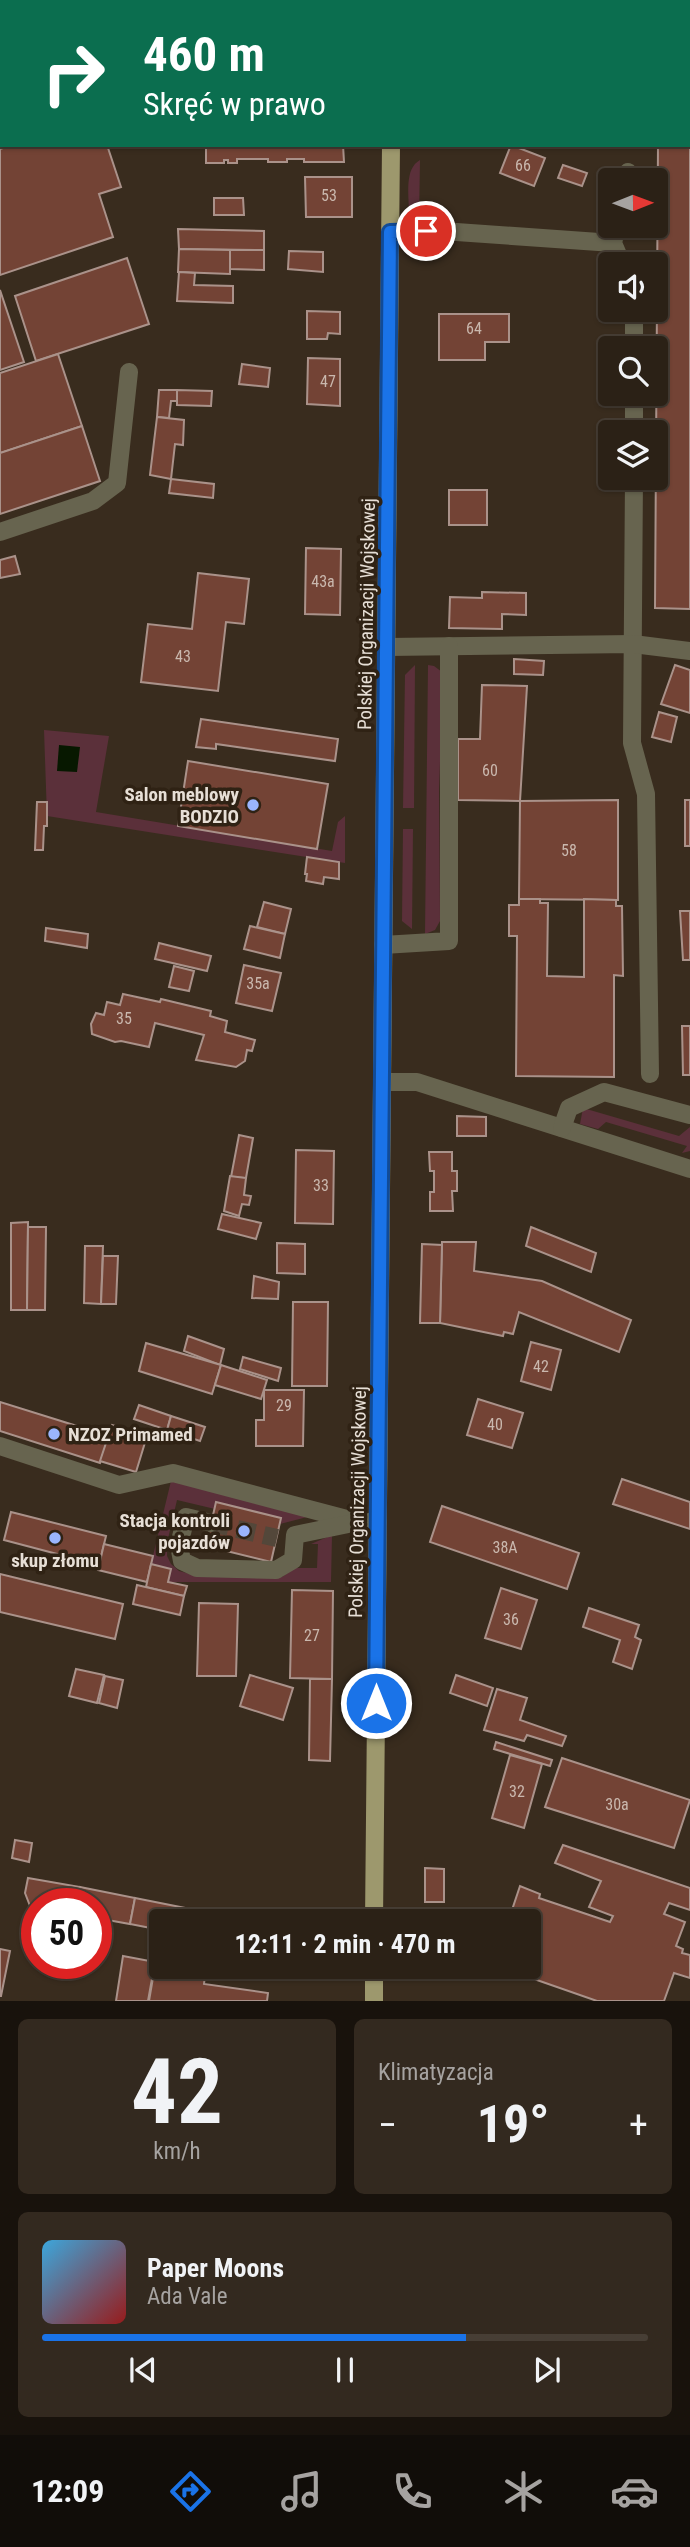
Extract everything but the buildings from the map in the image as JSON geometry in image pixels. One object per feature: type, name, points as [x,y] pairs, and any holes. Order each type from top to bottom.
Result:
[{"type":"main road","name":"Polskiej Organizacji Wojskowej","points":[[374,1909],[391,147]]},
{"type":"main road","points":[[374,1979],[374,2001]]},
{"type":"lane","points":[[390,232],[598,234]]},
{"type":"lane","points":[[0,532],[93,501],[117,484],[129,372]]},
{"type":"lane","points":[[634,490],[632,743],[646,793],[650,1074]]},
{"type":"lane","points":[[387,647],[633,644],[690,651]]},
{"type":"lane","points":[[383,945],[449,941],[449,646]]},
{"type":"lane","points":[[383,1082],[417,1082],[690,1169]]},
{"type":"lane","points":[[562,1128],[569,1108],[604,1092],[690,1115]]},
{"type":"lane","points":[[0,1446],[119,1485],[173,1473],[358,1522]]},
{"type":"lane","points":[[211,1523],[186,1517],[179,1545],[182,1561],[197,1569],[276,1570],[293,1560],[286,1536],[358,1522],[378,1522]]},
{"type":"shaded area","points":[[420,160],[419,220],[409,212],[408,190],[409,176]]},
{"type":"shaded area","points":[[415,665],[414,808],[403,808],[405,675]]},
{"type":"shaded area","points":[[428,665],[442,672],[443,679],[439,790],[440,921],[435,930],[425,934]]},
{"type":"shaded area","points":[[44,730],[109,736],[96,812],[332,851],[338,822],[345,816],[345,863],[47,816]]},
{"type":"shaded area","points":[[59,745],[80,747],[77,772],[57,771]]},
{"type":"shaded area","points":[[403,829],[413,829],[412,929],[402,921]]},
{"type":"shaded area","points":[[583,1108],[679,1136],[690,1127],[690,1151],[682,1153],[687,1146],[606,1122],[598,1129],[580,1124]]},
{"type":"shaded area","points":[[171,1481],[315,1515],[280,1524],[281,1518],[216,1503],[215,1509],[177,1500],[167,1543],[167,1556],[179,1571],[198,1576],[282,1577],[295,1568],[317,1568],[318,1544],[311,1544],[332,1535],[331,1582],[168,1582],[171,1569],[151,1564]]},
{"type":"tunnel","points":[[211,1523],[277,1538]]},
{"type":"place","name":"Salon meblowy BODZIO","points":[[253,805]]},
{"type":"place","name":"NZOZ Primamed","points":[[54,1434]]},
{"type":"place","name":"Stacja kontroli pojazdów","points":[[244,1531]]},
{"type":"place","name":"skup złomu","points":[[55,1538]]},
{"type":"route","points":[[376,1703],[390,232],[426,231]]}]
